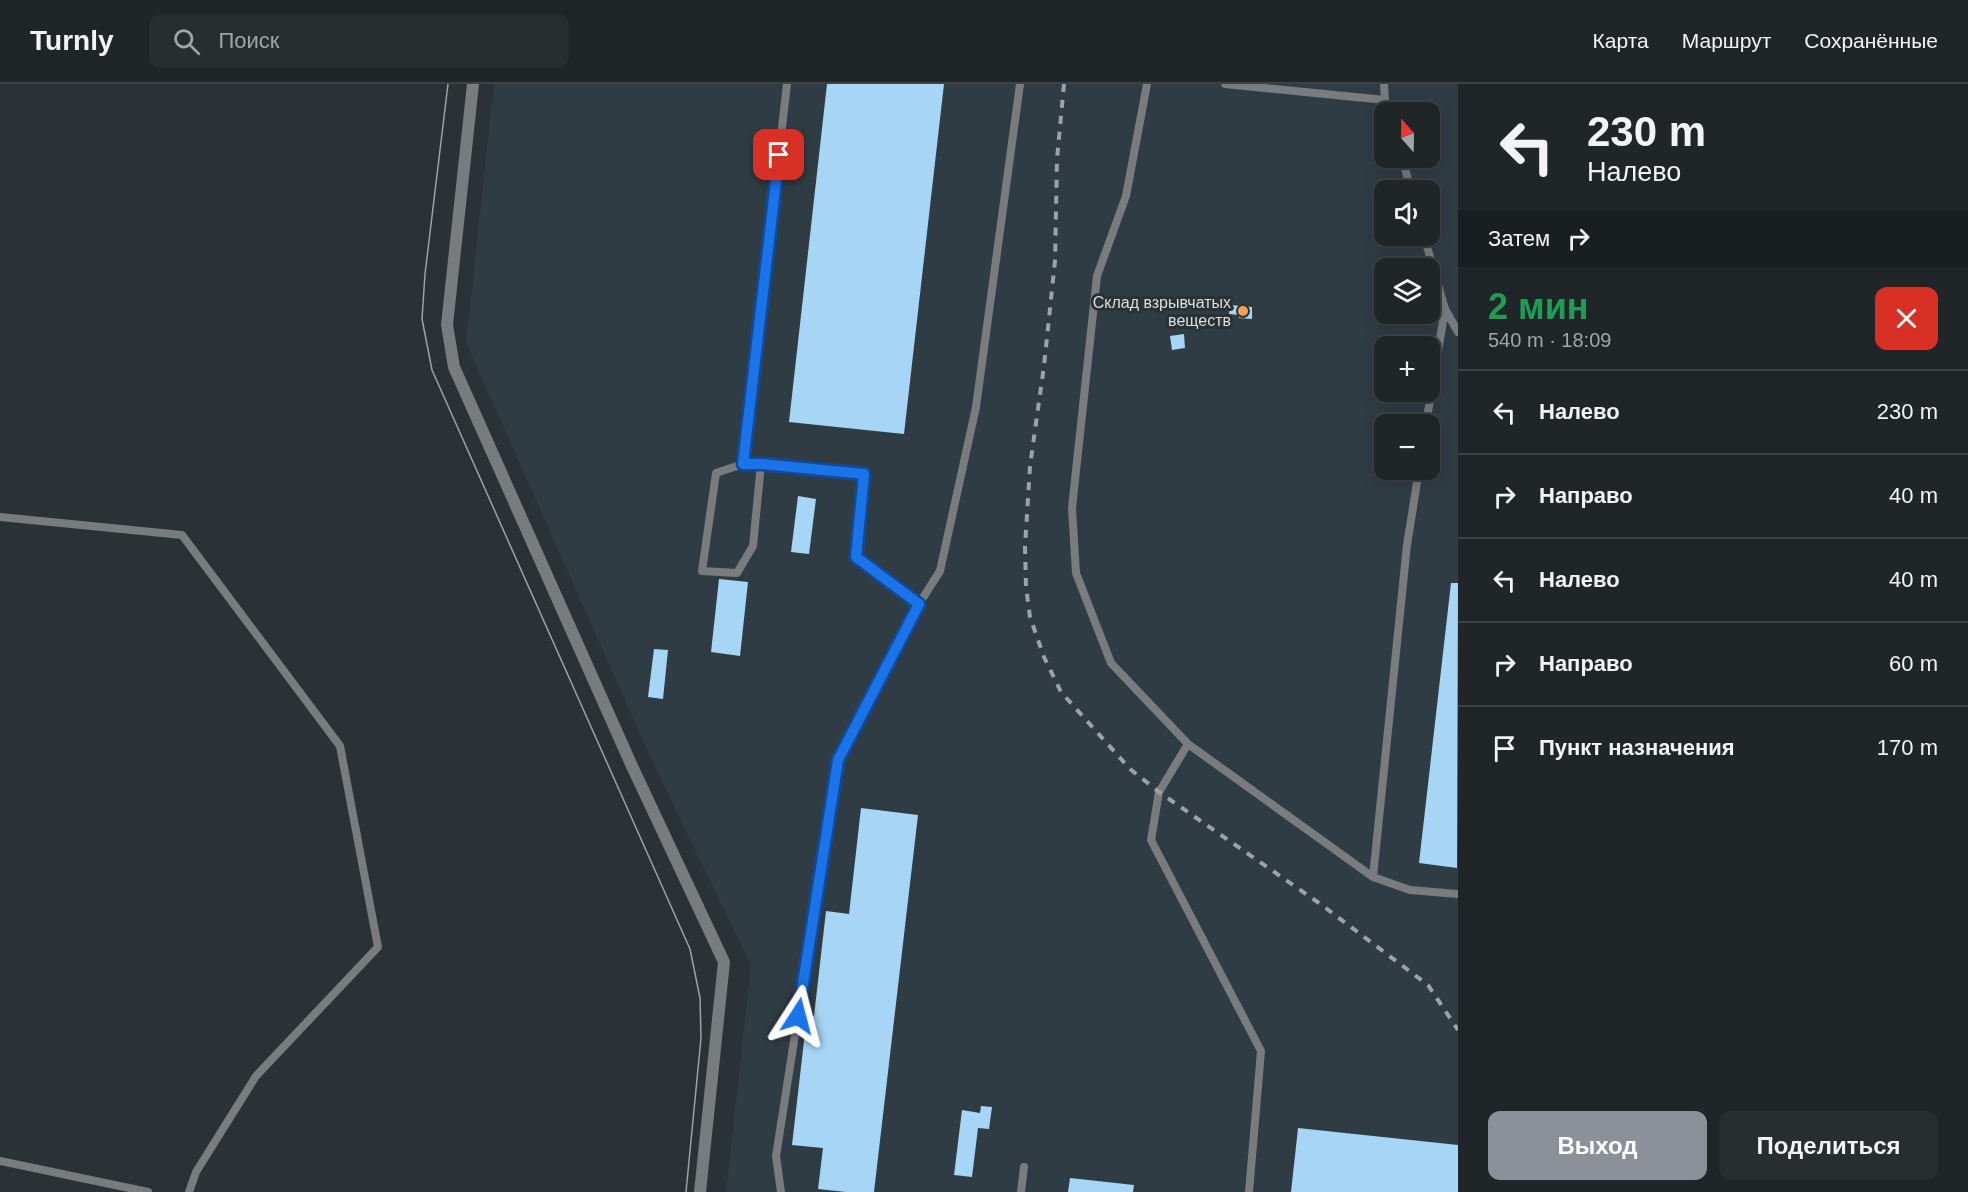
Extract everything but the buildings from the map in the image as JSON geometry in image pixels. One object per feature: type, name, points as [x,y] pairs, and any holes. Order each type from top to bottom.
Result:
[{"type":"street","points":[[473,84],[447,325],[454,367],[631,764],[724,962],[700,1192]]},
{"type":"lane","points":[[743,464],[787,84]]},
{"type":"lane","points":[[781,1192],[776,1156],[838,760],[919,604],[940,571],[976,406],[1020,84]]},
{"type":"lane","points":[[1147,84],[1126,196],[1097,276],[1072,508],[1076,573],[1111,663],[1188,744],[1373,878],[1410,891],[1458,894]]},
{"type":"lane","points":[[1225,84],[1385,99]]},
{"type":"lane","points":[[1384,84],[1386,102]]},
{"type":"lane","points":[[1427,246],[1444,309],[1458,332]]},
{"type":"lane","points":[[1428,414],[1444,309]]},
{"type":"lane","points":[[761,464],[753,546],[737,573],[702,571],[716,473],[743,464],[761,464],[864,474],[856,557],[919,604]]},
{"type":"lane","points":[[1373,878],[1407,544],[1417,480]]},
{"type":"lane","points":[[0,518],[182,535],[340,746],[378,947],[256,1076],[196,1172],[189,1192]]},
{"type":"lane","points":[[1188,744],[1159,792],[1151,840],[1261,1051],[1250,1192]]},
{"type":"lane","points":[[0,1161],[148,1192]]},
{"type":"lane","points":[[1021,1192],[1024,1167]]},
{"type":"shaded area","points":[[494,84],[1458,84],[1458,1192],[726,1192],[751,966],[649,754],[466,343]]},
{"type":"tram line","points":[[448,84],[425,274],[422,319],[432,370],[690,949],[700,998],[701,1038],[686,1192]]},
{"type":"railway","points":[[1064,84],[1057,159],[1055,261],[1030,466],[1025,547],[1026,587],[1030,617],[1044,657],[1061,692],[1130,769],[1159,792],[1319,903],[1428,985],[1458,1030]]},
{"type":"place","name":"Склад взрывчатых веществ","points":[[1243,311]]},
{"type":"route","points":[[779,155],[743,464],[864,474],[856,557],[919,604],[838,760],[798,1016]]}]
